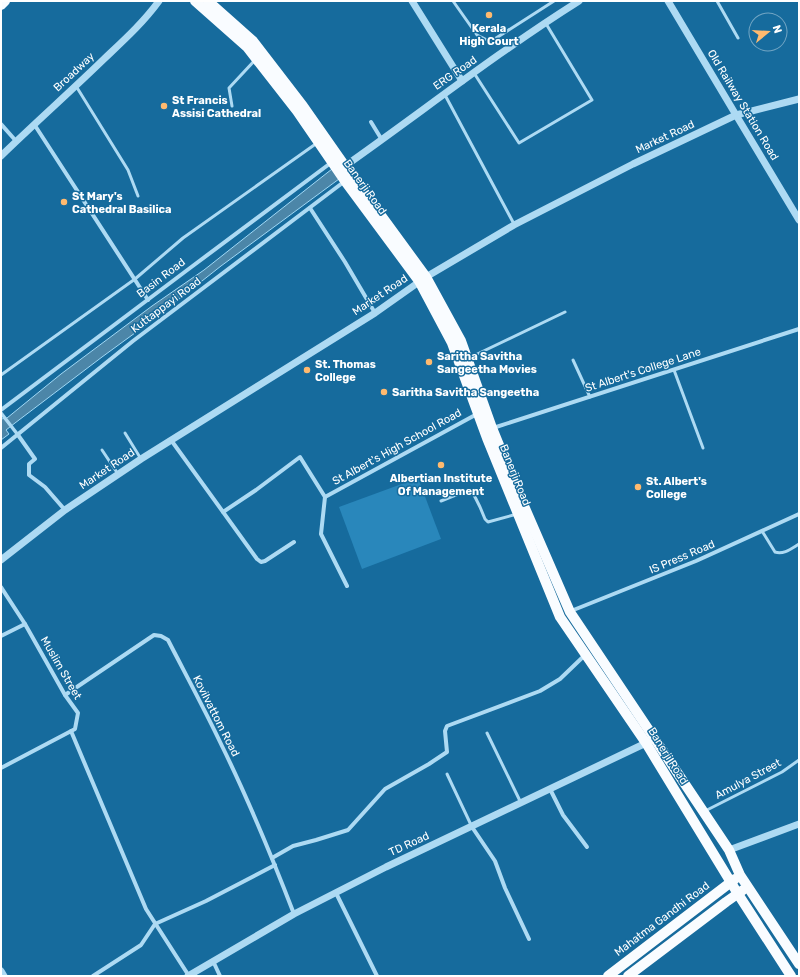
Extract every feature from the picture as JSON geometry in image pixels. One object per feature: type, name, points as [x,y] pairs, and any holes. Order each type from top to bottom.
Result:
[{"type":"main road","points":[[1,5],[5,1]]},
{"type":"main road","name":"Banerji Road","points":[[195,1],[247,46],[319,142],[336,160]]},
{"type":"main road","name":"Banerji Road","points":[[208,1],[253,41],[303,106],[342,169],[423,279],[461,341],[560,617],[586,655],[704,812],[729,850],[740,875],[799,964]]},
{"type":"main road","name":"Banerji Road","points":[[423,279],[452,342],[487,438],[570,612],[650,740],[738,894],[791,976]]},
{"type":"main road","name":"Mahatma Gandhi Road","points":[[608,976],[740,875]]},
{"type":"main road","points":[[628,976],[748,887]]},
{"type":"main road","points":[[719,891],[726,902]]},
{"type":"street","name":"Broadway","points":[[1,156],[132,32],[159,1]]},
{"type":"street","points":[[412,1],[462,81]]},
{"type":"street","name":"ERG Road","points":[[342,169],[426,108],[444,93],[474,74],[545,22],[579,1]]},
{"type":"street","name":"Old Railway Station Road","points":[[668,1],[736,115],[797,211],[799,220]]},
{"type":"street","name":"Market Road","points":[[1,560],[66,510],[118,474],[375,313],[423,279],[514,224],[633,164],[736,115],[799,99]]},
{"type":"street","points":[[371,122],[382,140]]},
{"type":"street","points":[[1,124],[16,141]]},
{"type":"street","points":[[34,124],[148,300]]},
{"type":"street","name":"Basin Road","points":[[1,411],[336,160]]},
{"type":"street","name":"Kuttappayi Road","points":[[1,448],[139,336],[349,178]]},
{"type":"street","points":[[310,208],[345,262],[375,313]]},
{"type":"street","name":"St Albert's College Lane","points":[[492,428],[799,329]]},
{"type":"street","points":[[1,411],[35,459],[29,464],[29,475],[45,487],[66,510]]},
{"type":"street","name":"St Albert's High School Road","points":[[325,498],[478,413]]},
{"type":"street","points":[[171,440],[260,562],[265,561],[294,542]]},
{"type":"street","name":"St Albert's High School Road","points":[[223,512],[256,490],[300,457],[325,498],[321,534],[347,586]]},
{"type":"street","name":"IS Press Road","points":[[570,612],[696,561],[799,514]]},
{"type":"street","name":"Muslim Street","points":[[1,587],[25,624],[65,695],[78,713],[75,729],[71,731]]},
{"type":"street","points":[[1,636],[25,624]]},
{"type":"street","name":"Kovilvattom Road","points":[[65,695],[154,635],[161,636],[168,640],[222,746],[248,802],[294,914]]},
{"type":"street","points":[[272,858],[293,846],[348,830],[385,788],[429,764],[447,752],[445,731],[447,726],[540,691],[560,679],[586,655]]},
{"type":"street","points":[[1,768],[71,731],[146,909],[188,976]]},
{"type":"street","name":"TD Road","points":[[188,976],[294,914],[386,867],[650,740]]},
{"type":"street","points":[[550,789],[563,815],[587,847]]},
{"type":"street","points":[[729,850],[799,824]]},
{"type":"street","points":[[472,826],[495,861],[505,888],[529,939]]},
{"type":"street","points":[[93,976],[141,945],[155,924],[206,901],[275,865]]},
{"type":"street","points":[[336,893],[378,976]]},
{"type":"street","points":[[213,961],[220,976]]},
{"type":"street","points":[[1,971],[4,976]]},
{"type":"lane","points":[[453,1],[477,35],[489,41],[493,40],[554,1]]},
{"type":"lane","points":[[717,1],[738,38]]},
{"type":"lane","points":[[474,74],[519,143],[592,100],[545,22]]},
{"type":"lane","points":[[232,106],[228,88],[257,59]]},
{"type":"lane","points":[[76,86],[128,170],[138,196]]},
{"type":"lane","points":[[444,93],[514,224]]},
{"type":"lane","points":[[1,375],[135,279],[183,238],[319,142]]},
{"type":"lane","points":[[468,359],[565,312]]},
{"type":"lane","points":[[573,360],[590,397]]},
{"type":"lane","points":[[674,370],[703,448]]},
{"type":"lane","points":[[125,433],[141,459]]},
{"type":"lane","points":[[102,450],[118,474]]},
{"type":"lane","points":[[441,501],[468,490],[472,491],[485,519],[488,522],[522,512]]},
{"type":"lane","points":[[762,531],[775,552],[785,552],[799,544]]},
{"type":"lane","points":[[487,733],[521,803]]},
{"type":"lane","name":"Amulya Street","points":[[704,812],[782,772],[799,760]]},
{"type":"lane","points":[[447,774],[472,826]]},
{"type":"shaded area","points":[[332,169],[339,179],[221,266],[150,322],[15,423],[6,430],[9,434],[1,440],[1,419],[7,418],[61,374],[152,306],[204,270]]},
{"type":"shaded area","points":[[418,478],[441,539],[362,569],[339,507]]},
{"type":"place","name":"Kerala High Court","points":[[489,15]]},
{"type":"place","name":"St Francis Assisi Cathedral","points":[[164,106]]},
{"type":"place","name":"St Mary's Cathedral Basilica","points":[[64,202]]},
{"type":"place","name":"Saritha Savitha Sangeetha Movies","points":[[429,362]]},
{"type":"place","name":"St. Thomas College","points":[[307,370]]},
{"type":"place","name":"Saritha Savitha Sangeetha","points":[[384,392]]},
{"type":"place","name":"Albertian Institute Of Management","points":[[441,465]]},
{"type":"place","name":"St. Albert's College","points":[[638,487]]}]
